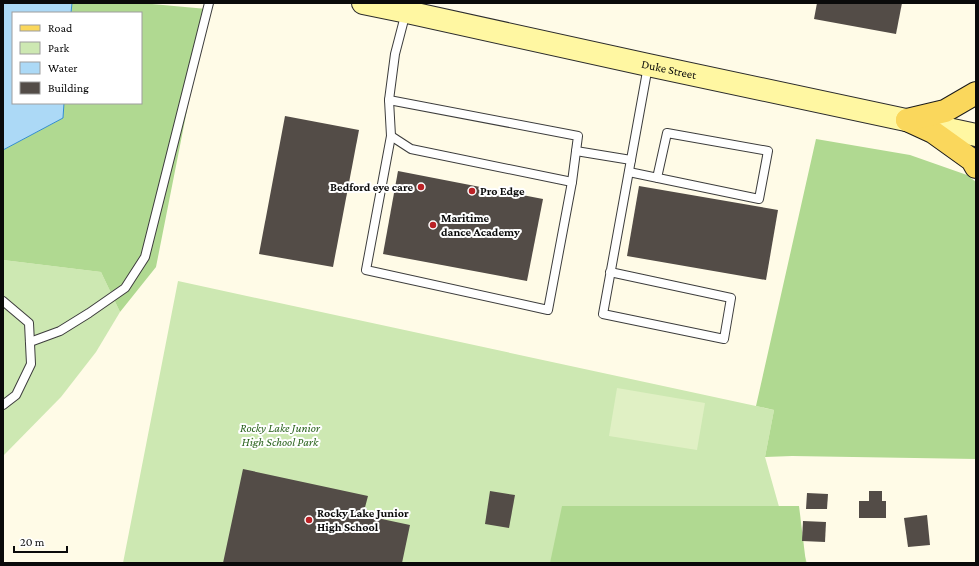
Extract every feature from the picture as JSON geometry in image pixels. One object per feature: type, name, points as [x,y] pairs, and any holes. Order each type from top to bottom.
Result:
[{"type":"main road","name":"Duke Street","points":[[363,3],[976,135]]},
{"type":"main road","points":[[907,120],[945,111],[976,93]]},
{"type":"main road","points":[[907,120],[933,132],[972,160],[976,167]]},
{"type":"lane","points":[[30,342],[60,331],[89,313],[124,288],[145,257],[208,3]]},
{"type":"lane","points":[[389,100],[578,136],[572,182],[548,310],[366,270],[391,136],[389,100],[395,54],[407,12]]},
{"type":"lane","points":[[610,272],[731,298],[724,339],[603,314],[610,272],[648,65]]},
{"type":"lane","points":[[629,172],[657,178],[759,199],[768,151],[667,133],[657,178]]},
{"type":"lane","points":[[391,136],[411,149],[572,182]]},
{"type":"lane","points":[[576,151],[631,160]]},
{"type":"lane","points":[[3,301],[29,323],[31,364],[16,395],[3,405]]},
{"type":"green space","points":[[72,3],[141,3],[207,9],[156,267],[120,312],[101,272],[3,260],[3,150],[63,118],[64,104],[142,104],[142,12],[71,12]]},
{"type":"green space","points":[[816,139],[910,155],[967,175],[976,182],[976,459],[792,456],[765,457],[774,410],[756,406]]},
{"type":"green space","points":[[3,260],[101,272],[120,312],[96,352],[61,397],[3,456]]},
{"type":"green space","name":"Rocky Lake Junior High School Park","points":[[178,281],[774,410],[765,457],[787,535],[805,557],[807,563],[123,563]]},
{"type":"green space","points":[[617,388],[705,403],[697,450],[609,436]]},
{"type":"green space","points":[[562,506],[799,506],[806,563],[550,563]]},
{"type":"water","points":[[3,3],[72,3],[71,12],[12,12],[12,104],[64,104],[63,118],[3,150]]},
{"type":"building","points":[[817,3],[902,3],[896,34],[814,19]]},
{"type":"building","points":[[285,116],[359,130],[333,267],[259,254]]},
{"type":"building","name":"Maritime dance Academy","points":[[398,171],[543,199],[527,281],[383,254]]},
{"type":"building","points":[[639,186],[778,210],[766,280],[627,256]]},
{"type":"building","name":"Rocky Lake Junior High School","points":[[243,469],[368,496],[363,515],[410,525],[402,563],[223,563]]},
{"type":"building","points":[[490,491],[515,495],[509,528],[485,524]]},
{"type":"building","points":[[869,491],[882,491],[882,501],[886,501],[886,518],[859,518],[859,501],[869,501]]},
{"type":"building","points":[[807,493],[828,494],[827,509],[806,509]]},
{"type":"building","points":[[927,515],[930,545],[908,547],[904,518]]},
{"type":"building","points":[[803,521],[826,522],[825,542],[802,541]]},
{"type":"place","name":"Bedford eye care","points":[[421,187]]},
{"type":"place","name":"Pro Edge","points":[[472,191]]},
{"type":"place","name":"Maritime dance Academy","points":[[433,225]]},
{"type":"place","name":"Rocky Lake Junior High School","points":[[309,520]]}]
